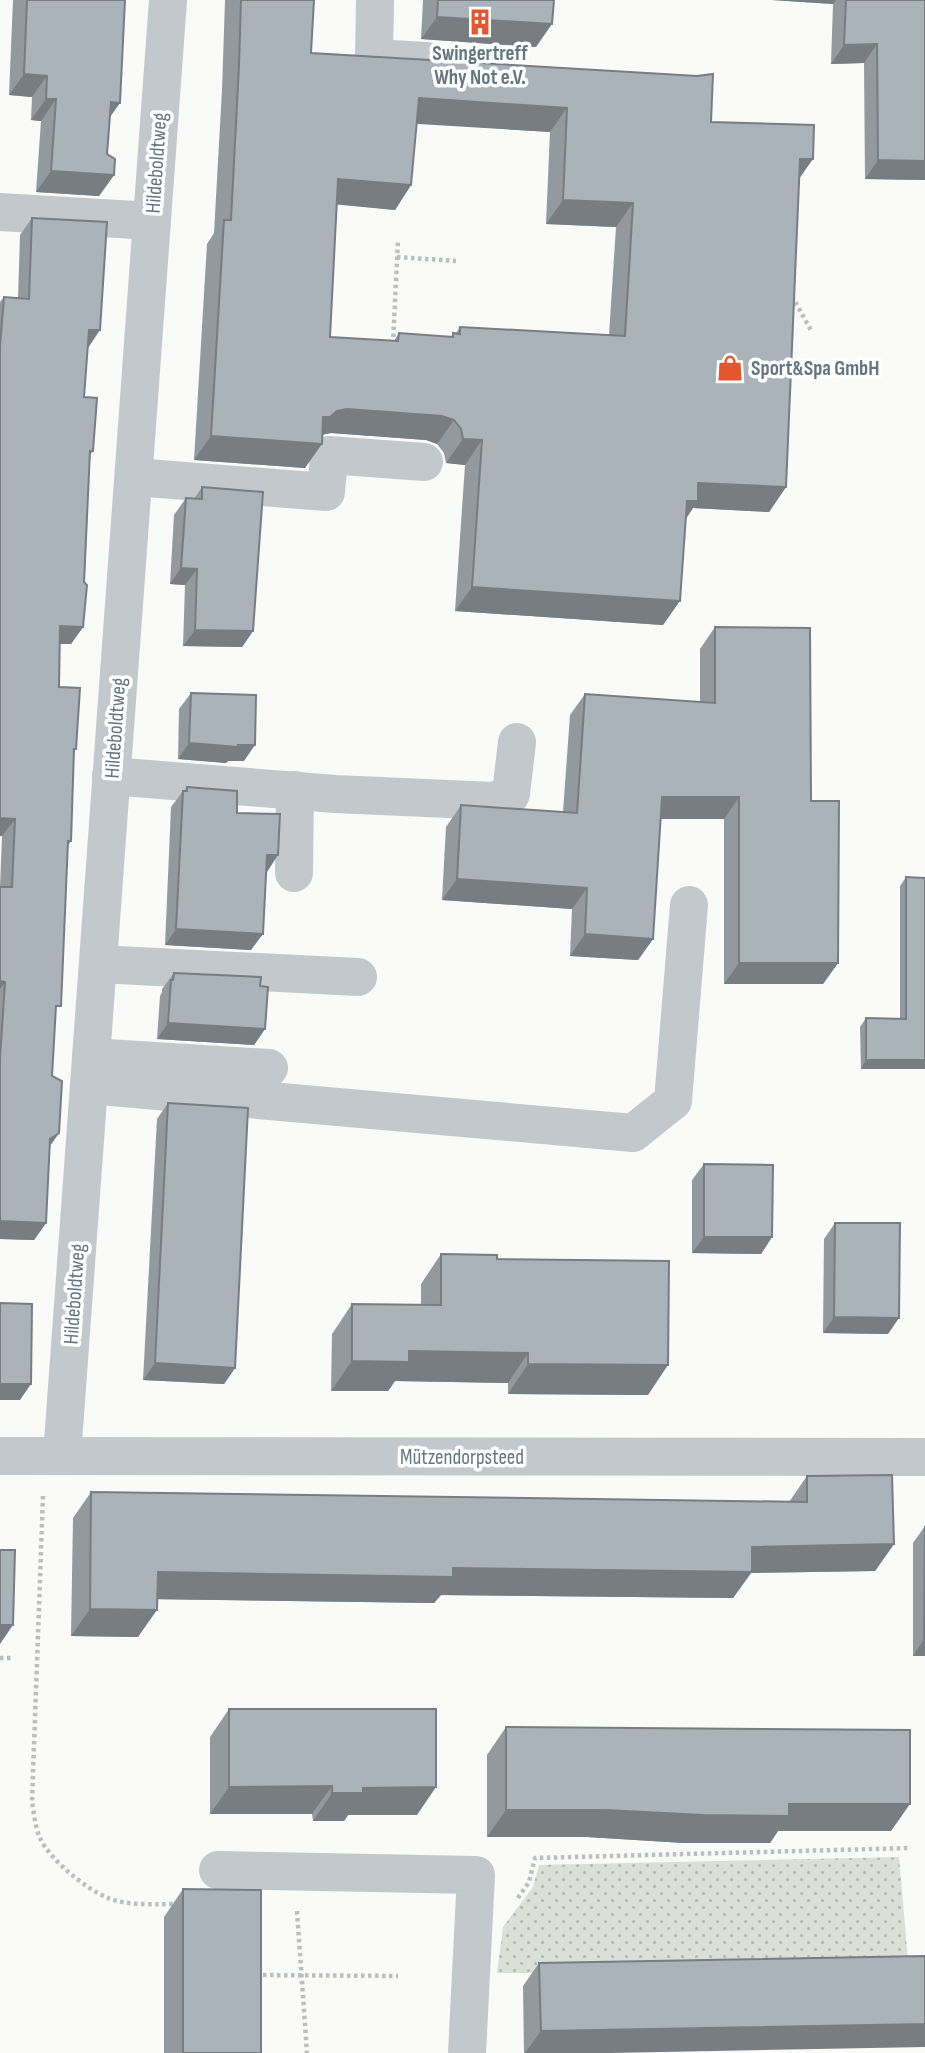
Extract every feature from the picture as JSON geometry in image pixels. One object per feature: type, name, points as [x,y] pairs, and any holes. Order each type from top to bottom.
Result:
[{"type":"street","name":"Hildeboldtweg","points":[[53,1456],[90,1071],[168,0]]},
{"type":"street","points":[[374,0],[374,58],[454,63]]},
{"type":"street","points":[[0,212],[152,221]]},
{"type":"street","points":[[134,477],[326,492],[329,455],[424,463]]},
{"type":"street","points":[[111,776],[494,802],[511,794],[517,742]]},
{"type":"street","points":[[293,873],[295,790]]},
{"type":"street","points":[[90,1071],[633,1133],[673,1101],[689,905]]},
{"type":"street","points":[[98,964],[358,977]]},
{"type":"street","points":[[90,1071],[269,1068]]},
{"type":"street","name":"Mützendorpsteed","points":[[0,1456],[925,1457]]},
{"type":"street","points":[[218,1870],[477,1875],[467,2053]]},
{"type":"path","points":[[393,345],[398,240]]},
{"type":"path","points":[[397,257],[456,261]]},
{"type":"path","points":[[786,284],[812,332]]},
{"type":"path","points":[[53,1456],[32,1801],[39,1836],[51,1856],[109,1899],[148,1904],[189,1904]]},
{"type":"path","points":[[0,1658],[12,1658]]},
{"type":"path","points":[[515,1902],[529,1882],[535,1858],[911,1848]]},
{"type":"path","points":[[297,1905],[307,2053]]},
{"type":"path","points":[[254,1975],[398,1976]]},
{"type":"shaded area","points":[[899,1857],[909,1972],[497,1973],[503,1927],[533,1887],[539,1865]]},
{"type":"building","points":[[27,0],[125,0],[120,103],[111,102],[107,154],[115,159],[114,175],[51,171],[56,99],[46,99],[47,76],[24,74]]},
{"type":"building","points":[[241,0],[314,0],[311,53],[697,76],[713,74],[711,122],[814,125],[813,159],[800,159],[786,487],[698,483],[698,501],[687,501],[680,601],[472,587],[482,440],[463,439],[461,429],[454,420],[442,416],[347,409],[337,411],[330,417],[323,417],[322,444],[211,436],[224,220],[231,220]],"holes":[[[419,98],[567,108],[563,200],[633,203],[625,336],[460,327],[460,334],[453,333],[453,337],[399,333],[398,341],[330,337],[338,179],[411,185]]]},
{"type":"building","points":[[438,0],[554,0],[552,24],[437,17]]},
{"type":"building","points":[[846,0],[925,0],[925,161],[878,160],[877,44],[844,45]]},
{"type":"building","points":[[32,218],[107,222],[100,330],[89,330],[84,397],[97,398],[93,451],[90,451],[84,582],[87,585],[83,627],[60,626],[59,687],[80,688],[74,749],[71,841],[68,841],[61,1006],[56,1006],[52,1076],[62,1081],[59,1133],[50,1139],[46,1223],[0,1221],[0,1058],[5,982],[0,981],[0,887],[12,887],[15,819],[0,818],[0,346],[4,297],[29,299]]},
{"type":"building","points":[[202,487],[263,492],[253,631],[195,630],[197,569],[181,568],[186,498],[202,499]]},
{"type":"building","points":[[715,627],[810,628],[811,801],[839,801],[838,963],[739,963],[739,797],[662,797],[653,939],[585,934],[587,888],[457,879],[461,805],[577,813],[585,694],[715,703]]},
{"type":"building","points":[[191,693],[256,695],[255,745],[238,747],[189,743]]},
{"type":"building","points":[[187,787],[237,791],[237,813],[280,814],[278,855],[267,855],[263,934],[176,929],[183,791],[187,791]]},
{"type":"building","points":[[906,877],[925,878],[925,1060],[866,1060],[866,1018],[906,1019]]},
{"type":"building","points":[[174,973],[261,977],[260,986],[268,987],[265,1029],[168,1023],[171,980]]},
{"type":"building","points":[[168,1103],[248,1108],[235,1368],[155,1363]]},
{"type":"building","points":[[704,1164],[773,1165],[772,1237],[704,1237]]},
{"type":"building","points":[[835,1223],[900,1223],[899,1318],[834,1317]]},
{"type":"building","points":[[441,1254],[497,1255],[497,1259],[669,1261],[668,1365],[528,1364],[528,1353],[409,1351],[409,1362],[352,1361],[352,1304],[441,1305]]},
{"type":"building","points":[[0,1303],[32,1304],[31,1384],[0,1384]]},
{"type":"building","points":[[892,1475],[894,1544],[752,1547],[752,1572],[453,1568],[453,1577],[158,1572],[157,1610],[90,1609],[91,1492],[807,1502],[807,1476]]},
{"type":"building","points":[[925,1526],[925,1639],[924,1639]]},
{"type":"building","points":[[0,1550],[15,1550],[13,1625],[0,1625]]},
{"type":"building","points":[[229,1709],[436,1709],[436,1787],[363,1788],[363,1793],[332,1793],[332,1786],[229,1787]]},
{"type":"building","points":[[506,1727],[910,1730],[910,1804],[789,1804],[789,1816],[606,1810],[506,1810]]},
{"type":"building","points":[[183,1889],[261,1890],[261,2053],[183,2053]]},
{"type":"building","points":[[925,1956],[925,2024],[541,2031],[539,1963]]},
{"type":"place","name":"Swingertreff Why Not e.V.","points":[[480,22]]},
{"type":"place","name":"Sport&Spa GmbH","points":[[730,368]]}]
